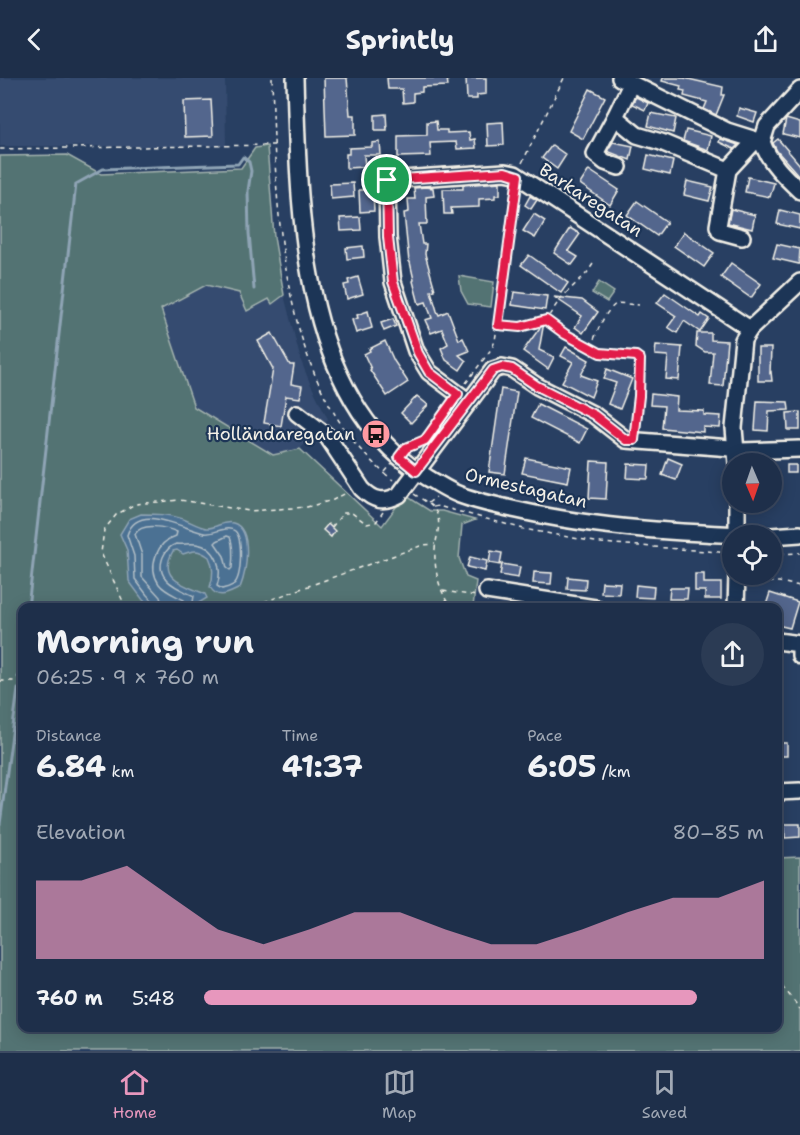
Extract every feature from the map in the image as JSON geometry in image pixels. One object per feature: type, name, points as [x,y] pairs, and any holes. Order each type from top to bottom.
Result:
[{"type":"street","name":"Ormestagatan","points":[[295,78],[298,190],[313,289],[335,367],[350,397],[382,441],[416,471],[460,495],[546,517],[626,528],[722,534]]},
{"type":"street","points":[[619,167],[605,162],[595,154],[615,117],[625,81],[727,131],[759,142],[774,164],[800,191]]},
{"type":"street","points":[[742,237],[720,231],[718,226],[728,170],[759,142],[767,126],[800,90]]},
{"type":"street","points":[[615,117],[638,135],[661,142],[728,170]]},
{"type":"street","name":"Barkaregatan","points":[[464,398],[429,372],[418,353],[393,282],[388,237],[387,180],[505,172],[518,176],[750,329]]},
{"type":"street","points":[[737,453],[734,428],[743,340],[750,329],[800,282]]},
{"type":"street","points":[[297,413],[327,436],[359,485],[369,496],[377,500],[391,499],[399,495],[464,398],[493,370],[502,367],[512,369],[537,386],[594,415],[626,440],[731,448],[734,453]]},
{"type":"street","points":[[740,453],[742,451],[800,449]]},
{"type":"street","name":"Ormestagatan","points":[[782,535],[800,534]]},
{"type":"street","points":[[736,603],[737,585]]},
{"type":"street","points":[[487,591],[563,603]]},
{"type":"street","points":[[782,642],[800,644],[800,657]]},
{"type":"street","points":[[782,792],[800,791]]},
{"type":"path","points":[[464,398],[492,348],[498,325],[518,176],[526,154],[564,78]]},
{"type":"path","points":[[0,149],[274,146]]},
{"type":"path","points":[[498,325],[520,327],[546,320],[561,298],[587,273],[594,261]]},
{"type":"path","points":[[589,347],[608,310],[617,303],[639,304]]},
{"type":"path","points":[[546,320],[565,334],[600,353],[636,356],[640,359],[634,440]]},
{"type":"path","points":[[597,335],[602,335]]},
{"type":"path","points":[[384,473],[406,448],[425,440]]},
{"type":"path","points":[[124,603],[101,553],[104,530],[116,515],[135,504],[180,500],[249,512],[307,507],[333,500],[359,485]]},
{"type":"path","points":[[428,503],[442,495]]},
{"type":"path","points":[[332,527],[342,513],[352,513],[368,524],[376,522],[391,499]]},
{"type":"path","points":[[448,603],[437,574],[438,522],[432,507],[438,506],[524,529],[601,543],[722,552]]},
{"type":"path","points":[[261,603],[423,545],[436,544]]},
{"type":"path","points":[[782,554],[800,553]]},
{"type":"path","points":[[782,583],[800,586]]},
{"type":"path","points":[[442,591],[474,597],[487,591]]},
{"type":"path","points":[[0,681],[18,681]]},
{"type":"path","points":[[782,986],[800,1009]]},
{"type":"shaded area","points":[[0,78],[225,78],[226,146],[0,146]]},
{"type":"shaded area","points":[[206,285],[269,299],[272,303],[284,295],[301,361],[328,419],[300,449],[273,456],[194,407],[161,309]]},
{"type":"green space","points":[[267,146],[274,237],[284,295],[272,304],[269,299],[247,311],[239,293],[206,285],[161,309],[194,407],[273,455],[300,449],[382,526],[405,495],[430,511],[442,511],[475,520],[462,525],[459,558],[466,577],[476,581],[473,603],[18,603],[18,1032],[782,1032],[782,858],[800,857],[800,1051],[0,1051],[0,156],[67,155],[101,174],[241,168],[255,148]]},
{"type":"green space","points":[[459,276],[494,282],[491,307],[468,304],[461,291]]},
{"type":"green space","points":[[599,282],[614,292],[607,302],[592,293]]},
{"type":"water","points":[[141,514],[157,514],[173,516],[206,528],[229,522],[240,527],[244,534],[247,552],[240,588],[228,594],[217,594],[210,587],[213,572],[209,557],[199,551],[183,554],[177,550],[173,551],[169,561],[168,568],[171,575],[181,584],[205,594],[207,598],[199,603],[147,603],[129,581],[127,550],[120,534],[129,519]]},
{"type":"building","points":[[324,78],[347,78],[350,115],[355,115],[355,135],[326,136]]},
{"type":"building","points":[[387,78],[447,78],[448,86],[422,87],[422,92],[413,93],[413,102],[403,103],[402,89],[388,89]]},
{"type":"building","points":[[466,78],[486,78],[486,94],[477,95],[477,99],[467,99]]},
{"type":"building","points":[[663,78],[684,78],[723,87],[722,95],[724,95],[716,115],[704,109],[707,102],[684,96],[685,91],[680,90],[681,86],[662,81]]},
{"type":"building","points":[[590,89],[605,97],[583,139],[569,131]]},
{"type":"building","points":[[636,97],[648,103],[645,110],[632,104]]},
{"type":"building","points":[[211,100],[213,136],[185,137],[184,101]]},
{"type":"building","points":[[739,108],[757,113],[754,122],[737,116]]},
{"type":"building","points":[[651,113],[676,118],[673,133],[648,126]]},
{"type":"building","points":[[386,114],[387,130],[375,130],[375,115]]},
{"type":"building","points":[[786,119],[800,123],[800,138],[783,134]]},
{"type":"building","points":[[436,121],[437,130],[447,130],[447,133],[469,132],[470,140],[475,139],[476,148],[457,149],[456,142],[430,143],[431,156],[398,157],[398,136],[427,135],[427,122]]},
{"type":"building","points":[[503,122],[504,145],[488,146],[487,123]]},
{"type":"building","points":[[686,130],[711,136],[708,150],[683,141]]},
{"type":"building","points":[[720,139],[738,145],[734,149],[719,142]]},
{"type":"building","points":[[778,139],[800,165],[800,177],[777,151],[773,143]]},
{"type":"building","points":[[380,142],[381,155],[364,155],[365,167],[346,168],[346,154],[349,154],[349,148],[372,147],[372,143]]},
{"type":"building","points":[[613,142],[633,146],[630,160],[607,151]]},
{"type":"building","points":[[552,145],[566,155],[557,169],[542,158]]},
{"type":"building","points":[[648,155],[673,161],[670,175],[645,169]]},
{"type":"building","points":[[589,170],[619,190],[610,205],[580,184]]},
{"type":"building","points":[[748,177],[774,183],[770,197],[745,192]]},
{"type":"building","points":[[687,181],[713,187],[709,201],[684,195]]},
{"type":"building","points":[[500,182],[500,195],[495,195],[495,198],[479,199],[479,207],[451,208],[452,214],[444,214],[443,189],[463,189],[463,185]]},
{"type":"building","points":[[353,183],[354,197],[331,199],[330,184]]},
{"type":"building","points":[[414,188],[433,188],[434,196],[426,197],[427,224],[419,224],[422,244],[426,244],[425,254],[435,290],[431,291],[437,311],[439,315],[448,311],[459,340],[463,338],[469,351],[459,355],[466,361],[460,370],[446,360],[441,348],[448,344],[442,329],[431,333],[425,320],[432,318],[426,302],[419,304],[409,262],[404,213],[409,212],[408,199],[415,199]]},
{"type":"building","points":[[359,190],[373,190],[374,211],[360,212]]},
{"type":"building","points":[[530,196],[537,200],[531,209],[525,205]]},
{"type":"building","points":[[637,201],[667,222],[657,236],[627,215]]},
{"type":"building","points":[[731,209],[755,215],[752,229],[728,223]]},
{"type":"building","points":[[780,210],[800,215],[800,229],[777,224]]},
{"type":"building","points":[[534,214],[545,221],[535,238],[523,231]]},
{"type":"building","points":[[360,217],[361,230],[341,231],[340,218]]},
{"type":"building","points":[[570,228],[580,234],[568,251],[578,257],[572,265],[554,253]]},
{"type":"building","points":[[684,232],[714,253],[704,267],[674,246]]},
{"type":"building","points":[[777,244],[800,249],[799,264],[773,258]]},
{"type":"building","points":[[363,246],[364,257],[347,259],[346,248]]},
{"type":"building","points":[[529,255],[568,283],[561,293],[521,265]]},
{"type":"building","points":[[731,263],[761,284],[751,298],[721,277]]},
{"type":"building","points":[[358,277],[363,294],[347,299],[344,285],[349,284],[348,280]]},
{"type":"building","points":[[514,292],[547,296],[545,310],[512,305]]},
{"type":"building","points":[[665,293],[700,317],[702,314],[709,319],[700,332],[684,321],[677,333],[668,327],[676,316],[657,303]]},
{"type":"building","points":[[554,297],[582,300],[598,312],[583,333],[575,327],[582,316]]},
{"type":"building","points":[[368,311],[372,328],[356,333],[352,320],[358,318],[357,315]]},
{"type":"building","points":[[393,319],[396,326],[384,331],[381,323]]},
{"type":"building","points":[[544,322],[539,350],[554,357],[548,369],[523,351]]},
{"type":"building","points":[[272,333],[290,365],[294,365],[291,384],[302,386],[300,398],[286,396],[281,426],[264,423],[273,369],[258,341]]},
{"type":"building","points":[[697,333],[711,333],[711,340],[727,341],[723,386],[710,385],[713,352],[705,352],[696,346]]},
{"type":"building","points":[[385,341],[394,361],[408,382],[387,396],[370,370],[364,354]]},
{"type":"building","points":[[656,345],[682,347],[679,380],[666,379],[668,356],[655,355]]},
{"type":"building","points":[[566,347],[589,360],[581,375],[597,381],[591,397],[562,382],[573,362],[561,356]]},
{"type":"building","points":[[758,348],[771,348],[772,381],[758,381]]},
{"type":"building","points":[[607,369],[632,379],[620,409],[608,404],[616,383],[604,379]]},
{"type":"building","points":[[501,389],[517,392],[505,474],[489,472]]},
{"type":"building","points":[[651,394],[677,397],[676,410],[704,411],[704,415],[721,416],[720,428],[703,427],[703,432],[662,428],[664,406],[650,405]]},
{"type":"building","points":[[417,396],[428,405],[411,423],[401,413]]},
{"type":"building","points":[[757,401],[788,402],[789,410],[769,411],[768,431],[755,430]]},
{"type":"building","points":[[538,404],[587,429],[580,443],[531,418]]},
{"type":"building","points":[[800,412],[800,430],[788,430],[787,413]]},
{"type":"building","points":[[526,458],[571,467],[568,482],[522,473]]},
{"type":"building","points":[[668,458],[682,464],[676,480],[662,475]]},
{"type":"building","points":[[591,461],[608,462],[606,499],[589,498]]},
{"type":"building","points":[[628,464],[649,465],[648,479],[627,478]]},
{"type":"building","points":[[787,465],[796,465],[796,473],[787,473]]},
{"type":"building","points":[[328,524],[335,531],[331,537],[323,530]]},
{"type":"building","points":[[491,551],[502,553],[500,565],[489,563]]},
{"type":"building","points":[[470,557],[487,561],[485,571],[467,567]]},
{"type":"building","points":[[502,564],[520,567],[518,578],[500,575]]},
{"type":"building","points":[[534,572],[552,573],[551,584],[533,583]]},
{"type":"building","points":[[695,574],[704,574],[704,583],[721,583],[721,599],[705,599],[705,591],[695,591]]},
{"type":"building","points":[[568,577],[586,579],[585,590],[567,589]]},
{"type":"building","points":[[602,582],[620,583],[619,594],[601,593]]},
{"type":"building","points":[[636,585],[654,587],[653,598],[635,597]]},
{"type":"building","points":[[670,588],[688,588],[687,599],[669,599]]},
{"type":"building","points":[[770,593],[798,602],[790,628],[782,626],[782,603],[767,603]]},
{"type":"building","points":[[782,743],[787,743],[787,756],[782,756]]},
{"type":"building","points":[[784,824],[800,824],[800,837],[785,838]]},
{"type":"waterway","points":[[29,603],[76,184],[103,169],[238,164],[243,157],[249,162],[251,171],[248,191],[249,233],[254,289]]},
{"type":"waterway","points":[[0,824],[18,689]]},
{"type":"place","name":"Holländaregatan","points":[[376,434]]},
{"type":"route","points":[[505,172],[518,176],[498,325],[520,327],[546,320],[565,334],[600,353],[636,356],[640,359],[634,440],[626,440],[594,415],[537,386],[512,369],[502,367],[493,370],[416,471],[399,457],[406,448],[420,443],[429,436],[458,394],[429,372],[418,353],[393,282],[388,237],[387,180],[505,172]]}]
